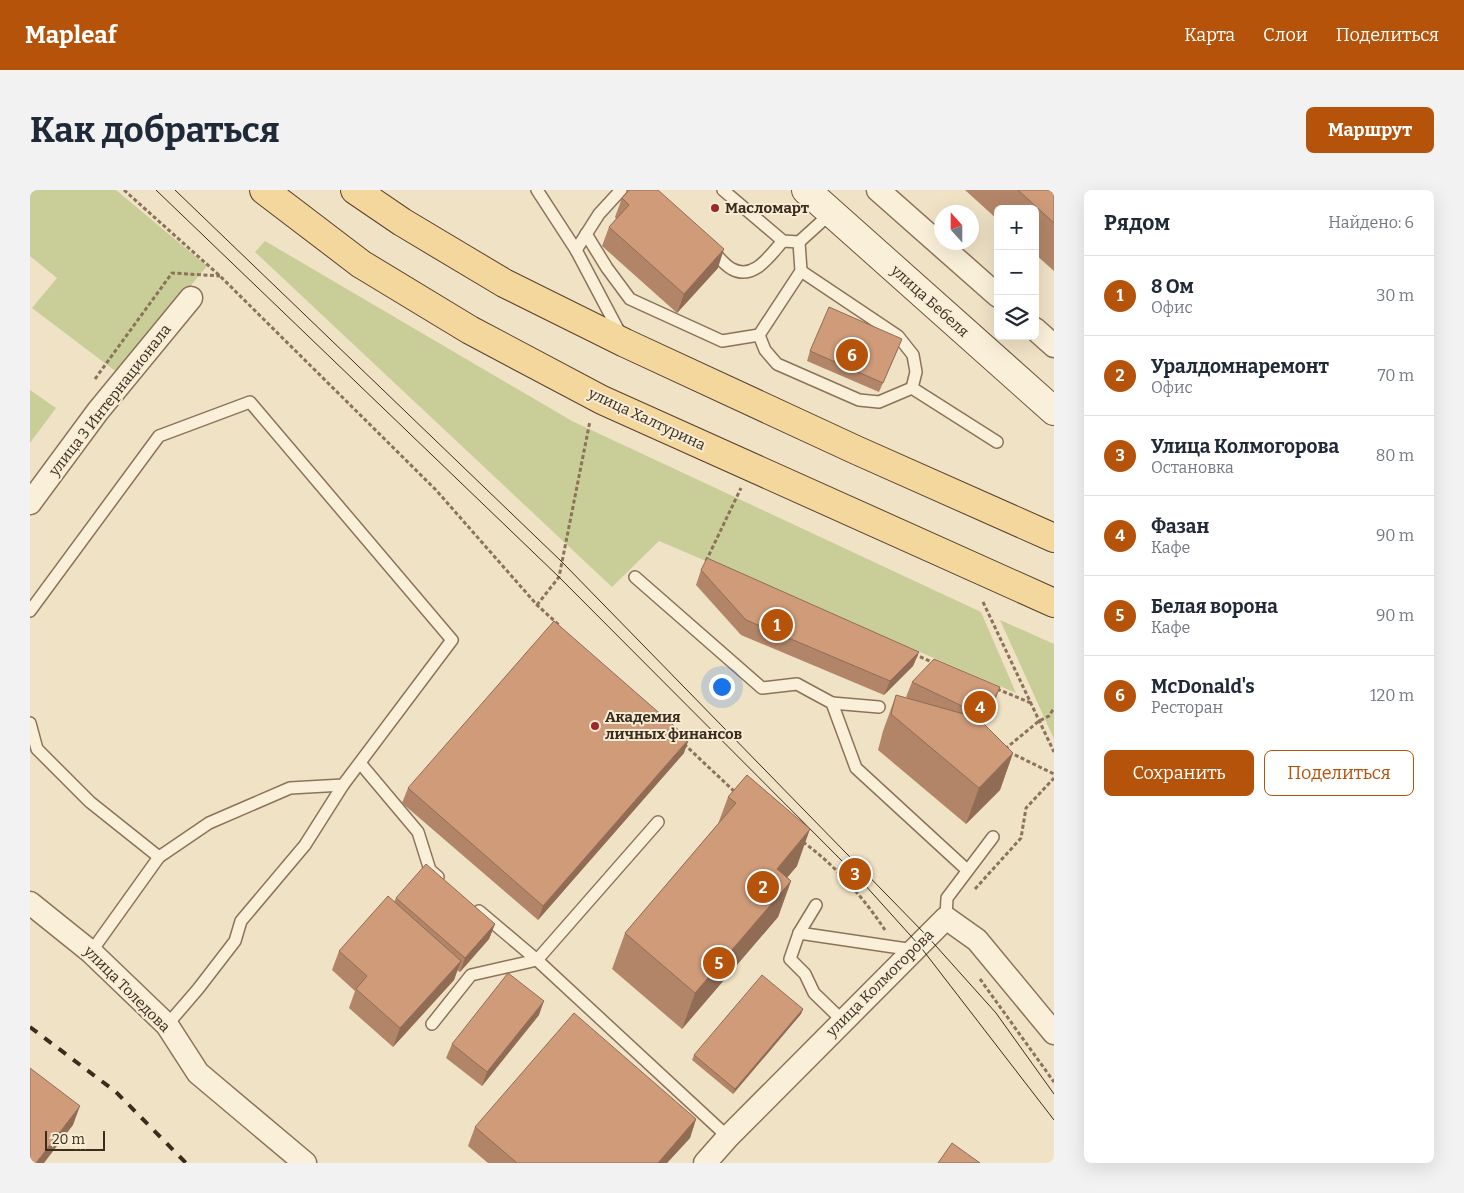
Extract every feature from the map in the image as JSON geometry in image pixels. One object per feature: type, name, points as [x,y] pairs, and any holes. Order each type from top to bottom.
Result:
[{"type":"main road","name":"улица Халтурина","points":[[264,190],[361,264],[470,330],[594,395],[1054,603]]},
{"type":"main road","points":[[355,190],[402,222],[504,283],[625,343],[856,450],[1054,538]]},
{"type":"main road","name":"улица Бебеля","points":[[806,190],[1054,411]]},
{"type":"street","points":[[878,190],[997,295]]},
{"type":"street","name":"улица 3 Интернационала","points":[[30,503],[98,411],[191,298]]},
{"type":"street","points":[[1039,333],[1054,346]]},
{"type":"street","name":"улица Толедова","points":[[30,903],[91,952],[167,1024],[198,1073],[305,1163]]},
{"type":"street","name":"улица Колмогорова","points":[[705,1163],[728,1137],[946,918],[977,940],[1054,1033]]},
{"type":"lane","points":[[576,250],[600,214],[621,190]]},
{"type":"lane","points":[[723,190],[783,241],[798,242],[831,213]]},
{"type":"lane","points":[[539,191],[576,250],[625,343]]},
{"type":"lane","points":[[586,234],[607,268],[630,299],[722,341],[759,335],[801,271],[798,242]]},
{"type":"lane","points":[[704,242],[731,268],[744,273],[758,268],[783,241]]},
{"type":"lane","points":[[801,271],[898,336],[913,355],[916,372],[912,388]]},
{"type":"lane","points":[[759,335],[765,350],[777,364],[859,400],[879,402],[912,388]]},
{"type":"lane","points":[[912,388],[997,442]]},
{"type":"lane","points":[[30,611],[159,436],[250,402],[452,640],[343,785],[305,845],[241,921],[235,941],[198,989],[167,1024]]},
{"type":"lane","points":[[635,577],[762,688],[797,684],[832,703],[879,707]]},
{"type":"lane","points":[[832,703],[856,768],[967,870]]},
{"type":"lane","points":[[30,723],[37,749],[90,802],[159,857]]},
{"type":"lane","points":[[360,763],[418,832],[430,870],[446,883]]},
{"type":"lane","points":[[91,952],[159,857],[209,823],[290,788],[343,785]]},
{"type":"lane","points":[[432,1024],[471,975],[537,960],[658,822]]},
{"type":"lane","points":[[946,918],[947,898],[993,837]]},
{"type":"lane","points":[[468,902],[537,960],[728,1137]]},
{"type":"lane","points":[[816,905],[799,933],[790,959],[805,974],[814,993],[843,1021]]},
{"type":"lane","points":[[799,933],[914,950]]},
{"type":"path","points":[[124,190],[220,276],[436,490],[537,605],[566,632]]},
{"type":"path","points":[[537,605],[559,577],[590,421]]},
{"type":"path","points":[[704,566],[742,484]]},
{"type":"path","points":[[983,602],[1054,752]]},
{"type":"path","points":[[913,654],[940,665]]},
{"type":"path","points":[[995,688],[1031,703]]},
{"type":"path","points":[[1054,708],[1049,716],[1039,721],[1004,749],[1054,774]]},
{"type":"path","points":[[682,742],[740,796]]},
{"type":"path","points":[[973,892],[1021,838],[1026,808],[1054,778]]},
{"type":"path","points":[[797,837],[821,855],[869,907],[885,931]]},
{"type":"path","points":[[976,974],[1054,1082]]},
{"type":"green space","points":[[30,190],[116,190],[207,266],[118,373],[32,308],[57,278],[30,256]]},
{"type":"green space","points":[[265,241],[572,421],[981,612],[1016,693],[659,541],[612,587],[255,252]]},
{"type":"green space","points":[[30,390],[56,408],[30,443]]},
{"type":"green space","points":[[1000,620],[1054,644],[1054,739]]},
{"type":"building","points":[[629,190],[658,190],[724,249],[684,294],[609,227],[629,205],[622,198]]},
{"type":"building","points":[[1018,190],[1054,190],[1054,223],[1039,209],[1039,205],[1034,205]]},
{"type":"building","points":[[829,307],[902,339],[883,383],[810,351]]},
{"type":"building","points":[[707,558],[919,652],[890,681],[746,620],[701,570]]},
{"type":"building","points":[[554,621],[689,739],[543,906],[408,788]]},
{"type":"building","points":[[934,659],[1000,687],[985,717],[912,682]]},
{"type":"building","points":[[896,695],[978,718],[1013,753],[979,788],[891,714]]},
{"type":"building","points":[[747,775],[810,829],[777,869],[791,881],[695,993],[625,933],[736,803],[728,797]]},
{"type":"building","points":[[426,864],[495,924],[465,958],[396,898]]},
{"type":"building","points":[[388,896],[461,961],[400,1028],[356,989],[367,976],[339,951]]},
{"type":"building","points":[[508,973],[544,1001],[487,1072],[452,1044]]},
{"type":"building","points":[[762,975],[803,1009],[735,1089],[694,1055]]},
{"type":"building","points":[[574,1013],[696,1119],[658,1163],[517,1163],[475,1127]]},
{"type":"building","points":[[30,1068],[80,1106],[36,1163],[30,1163]]},
{"type":"building","points":[[952,1143],[980,1163],[938,1163]]},
{"type":"tram line","points":[[156,190],[559,577],[855,874],[919,945],[1054,1120]]},
{"type":"tram line","points":[[175,190],[562,562],[927,936],[996,1013],[1054,1094]]},
{"type":"railway","points":[[30,1027],[116,1092],[186,1163]]},
{"type":"place","name":"Масломарт","points":[[715,208]]},
{"type":"place","name":"McDonald's","points":[[852,355]]},
{"type":"place","name":"8 Ом","points":[[777,625]]},
{"type":"place","name":"Фазан","points":[[980,707]]},
{"type":"place","name":"Академия личных финансов","points":[[595,726]]},
{"type":"place","name":"Улица Колмогорова","points":[[855,874]]},
{"type":"place","name":"Уралдомнаремонт","points":[[763,887]]},
{"type":"place","name":"Белая ворона","points":[[719,963]]}]
